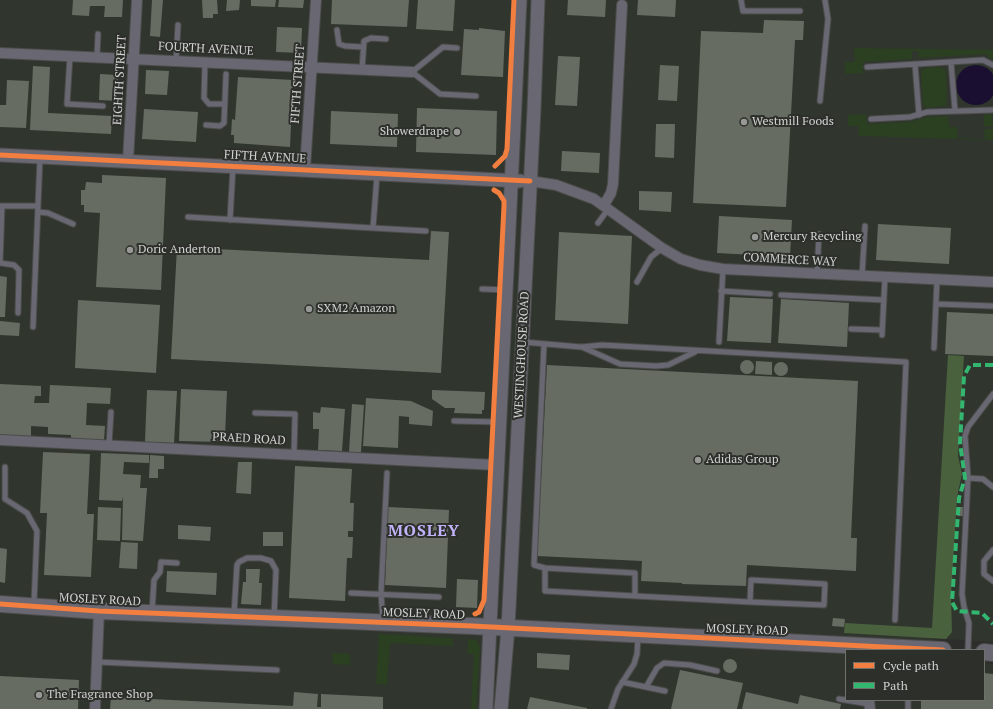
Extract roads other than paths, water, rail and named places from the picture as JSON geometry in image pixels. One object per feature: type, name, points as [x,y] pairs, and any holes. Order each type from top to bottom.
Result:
[{"type":"main road","name":"MOSLEY ROAD","points":[[0,604],[99,611],[234,615],[490,627],[906,649]]},
{"type":"street","name":"EIGHTH STREET","points":[[128,161],[137,0]]},
{"type":"street","name":"FIFTH STREET","points":[[305,169],[316,0]]},
{"type":"street","name":"WESTINGHOUSE ROAD","points":[[486,709],[498,422],[507,290],[520,0]]},
{"type":"street","name":"WESTINGHOUSE ROAD","points":[[501,709],[508,628],[534,110],[538,0]]},
{"type":"street","points":[[606,207],[613,184],[622,5]]},
{"type":"street","name":"FOURTH AVENUE","points":[[0,52],[412,72]]},
{"type":"street","name":"FIFTH AVENUE","points":[[0,155],[530,181]]},
{"type":"street","name":"COMMERCE WAY","points":[[530,181],[566,188],[594,199],[662,248],[689,262],[722,269],[993,282]]},
{"type":"street","points":[[507,290],[525,290]]},
{"type":"street","points":[[504,342],[522,342]]},
{"type":"street","name":"PRAED ROAD","points":[[0,440],[496,465]]},
{"type":"street","points":[[95,709],[99,611]]},
{"type":"lane","points":[[741,0],[743,11],[800,11]]},
{"type":"lane","points":[[820,101],[828,19],[825,0]]},
{"type":"lane","points":[[176,61],[178,25]]},
{"type":"lane","points":[[337,30],[339,44],[345,46],[363,47]]},
{"type":"lane","points":[[97,57],[98,34]]},
{"type":"lane","points":[[362,70],[363,47],[366,38],[386,38]]},
{"type":"lane","points":[[457,48],[442,47],[412,72],[440,94],[476,96]]},
{"type":"lane","points":[[70,56],[67,104],[103,106]]},
{"type":"lane","points":[[867,67],[983,60],[993,65]]},
{"type":"lane","points":[[205,62],[204,98],[209,104],[225,104]]},
{"type":"lane","points":[[951,62],[955,111]]},
{"type":"lane","points":[[915,64],[919,115]]},
{"type":"lane","points":[[206,125],[223,125],[226,74]]},
{"type":"lane","points":[[871,119],[910,117],[927,112],[993,110]]},
{"type":"lane","points":[[33,327],[40,157]]},
{"type":"lane","points":[[230,220],[233,166]]},
{"type":"lane","points":[[373,228],[377,174]]},
{"type":"lane","points":[[18,313],[19,270],[14,265],[0,263],[1,206],[38,209],[73,224]]},
{"type":"lane","points":[[598,223],[606,207]]},
{"type":"lane","points":[[188,217],[426,231]]},
{"type":"lane","points":[[862,276],[865,226]]},
{"type":"lane","points":[[817,274],[819,234]]},
{"type":"lane","points":[[637,282],[651,256],[662,248]]},
{"type":"lane","points":[[719,342],[722,269]]},
{"type":"lane","points":[[851,329],[882,333],[885,277]]},
{"type":"lane","points":[[934,348],[937,280]]},
{"type":"lane","points":[[482,289],[507,290]]},
{"type":"lane","points":[[721,291],[770,294]]},
{"type":"lane","points":[[781,295],[884,300]]},
{"type":"lane","points":[[936,304],[993,306]]},
{"type":"lane","points":[[522,342],[581,347],[602,345],[906,362],[895,620]]},
{"type":"lane","points":[[544,344],[534,565],[545,568],[635,573],[635,596]]},
{"type":"lane","points":[[581,347],[620,364],[656,366],[668,365],[696,351]]},
{"type":"lane","points":[[968,649],[968,623],[962,594],[968,478],[965,441],[966,431],[993,394]]},
{"type":"lane","points":[[109,445],[111,412]]},
{"type":"lane","points":[[255,413],[295,414],[294,455]]},
{"type":"lane","points":[[454,421],[498,422]]},
{"type":"lane","points":[[5,467],[5,499],[27,513],[37,531],[34,606]]},
{"type":"lane","points":[[383,623],[381,594],[387,473]]},
{"type":"lane","points":[[968,478],[983,479],[993,487]]},
{"type":"lane","points":[[993,550],[984,561],[984,574],[993,581]]},
{"type":"lane","points":[[234,615],[237,565],[247,558],[261,558],[271,561],[276,570],[274,617]]},
{"type":"lane","points":[[152,613],[154,580],[160,572],[161,562],[177,563]]},
{"type":"lane","points":[[545,568],[545,591],[750,602],[824,605],[825,584],[751,580],[750,602]]},
{"type":"lane","points":[[351,593],[439,597]]},
{"type":"lane","points":[[611,709],[614,695],[636,659],[638,636]]},
{"type":"lane","points":[[97,662],[277,670]]},
{"type":"lane","points":[[646,687],[657,668],[664,662],[690,664],[717,671]]},
{"type":"lane","points":[[622,682],[665,691]]},
{"type":"lane","points":[[839,700],[845,701]]},
{"type":"lane","points":[[846,701],[869,704]]},
{"type":"place","name":"Westmill Foods","points":[[744,122]]},
{"type":"place","name":"Showerdrape","points":[[457,132]]},
{"type":"place","name":"Mercury Recycling","points":[[755,237]]},
{"type":"place","name":"Doric Anderton","points":[[130,250]]},
{"type":"place","name":"SXM2 Amazon","points":[[309,309]]},
{"type":"place","name":"Adidas Group","points":[[698,460]]},
{"type":"place","name":"The Fragrance Shop","points":[[39,695]]},
{"type":"district","name":"MOSLEY","points":[[424,531]]}]
